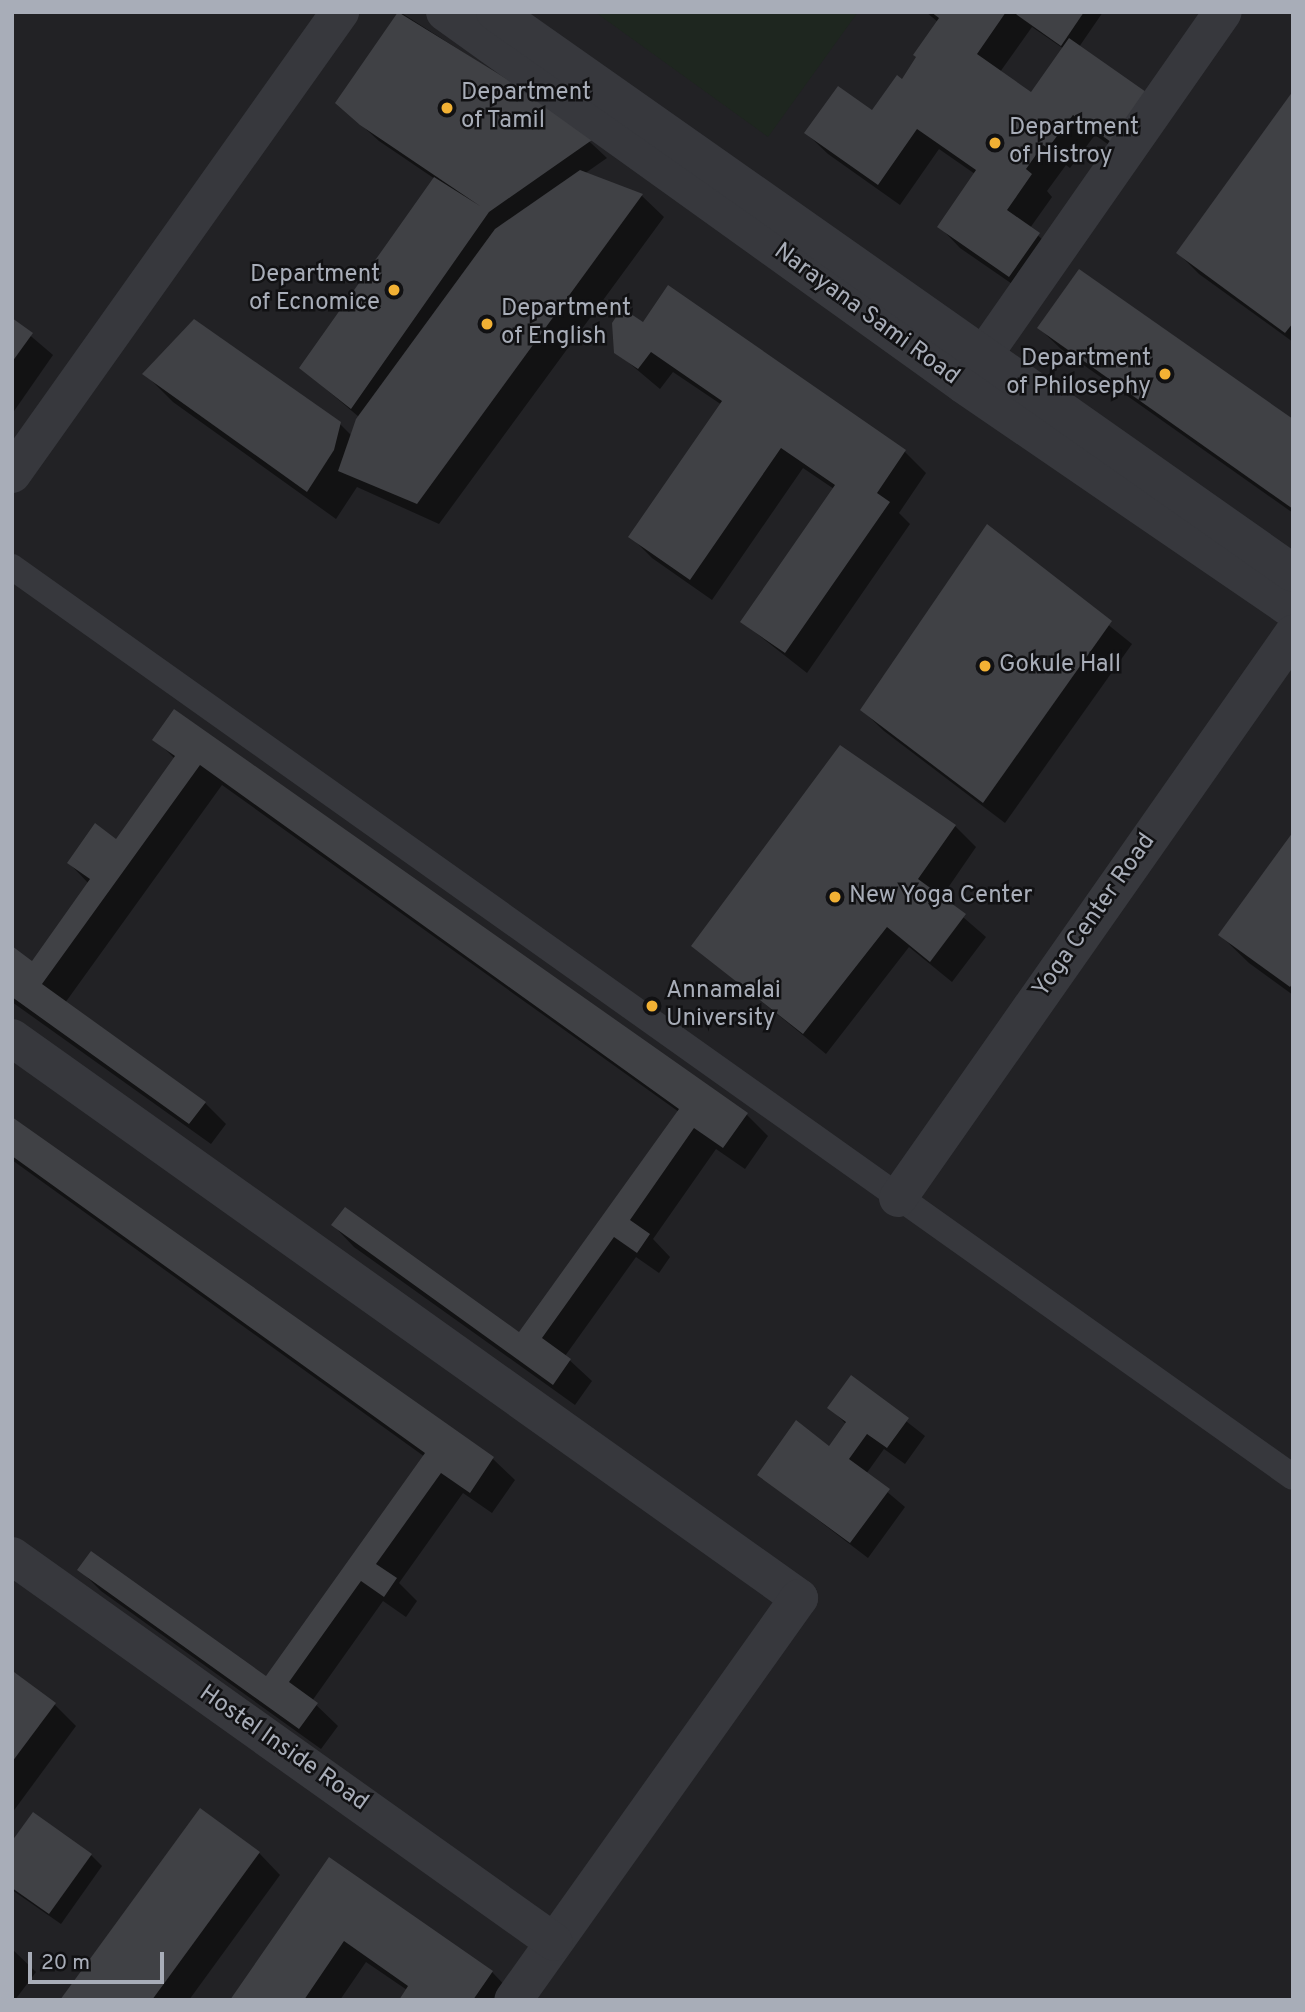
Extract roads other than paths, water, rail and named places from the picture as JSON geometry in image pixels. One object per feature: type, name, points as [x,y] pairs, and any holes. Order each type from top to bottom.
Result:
[{"type":"street","points":[[12,474],[340,12]]},
{"type":"street","name":"Narayana Sami Road","points":[[445,12],[496,30],[972,371],[1293,610]]},
{"type":"street","points":[[496,30],[523,12]]},
{"type":"street","points":[[972,371],[1223,12]]},
{"type":"street","name":"Narayana Sami Road","points":[[972,371],[1293,573]]},
{"type":"street","name":"Yoga Center Road","points":[[898,1198],[1293,634]]},
{"type":"street","points":[[12,1038],[799,1598],[513,2000]]},
{"type":"street","name":"Hostel Inside Road","points":[[12,1556],[554,1942]]},
{"type":"lane","points":[[12,567],[1293,1477]]},
{"type":"place","name":"Department of Tamil","points":[[447,108]]},
{"type":"place","name":"Department of Histroy","points":[[995,143]]},
{"type":"place","name":"Department of Ecnomice","points":[[394,290]]},
{"type":"place","name":"Department of English","points":[[487,324]]},
{"type":"place","name":"Department of Philosephy","points":[[1165,374]]},
{"type":"place","name":"Gokule Hall","points":[[985,666]]},
{"type":"place","name":"New Yoga Center","points":[[835,897]]},
{"type":"place","name":"Annamalai University","points":[[652,1006]]}]
